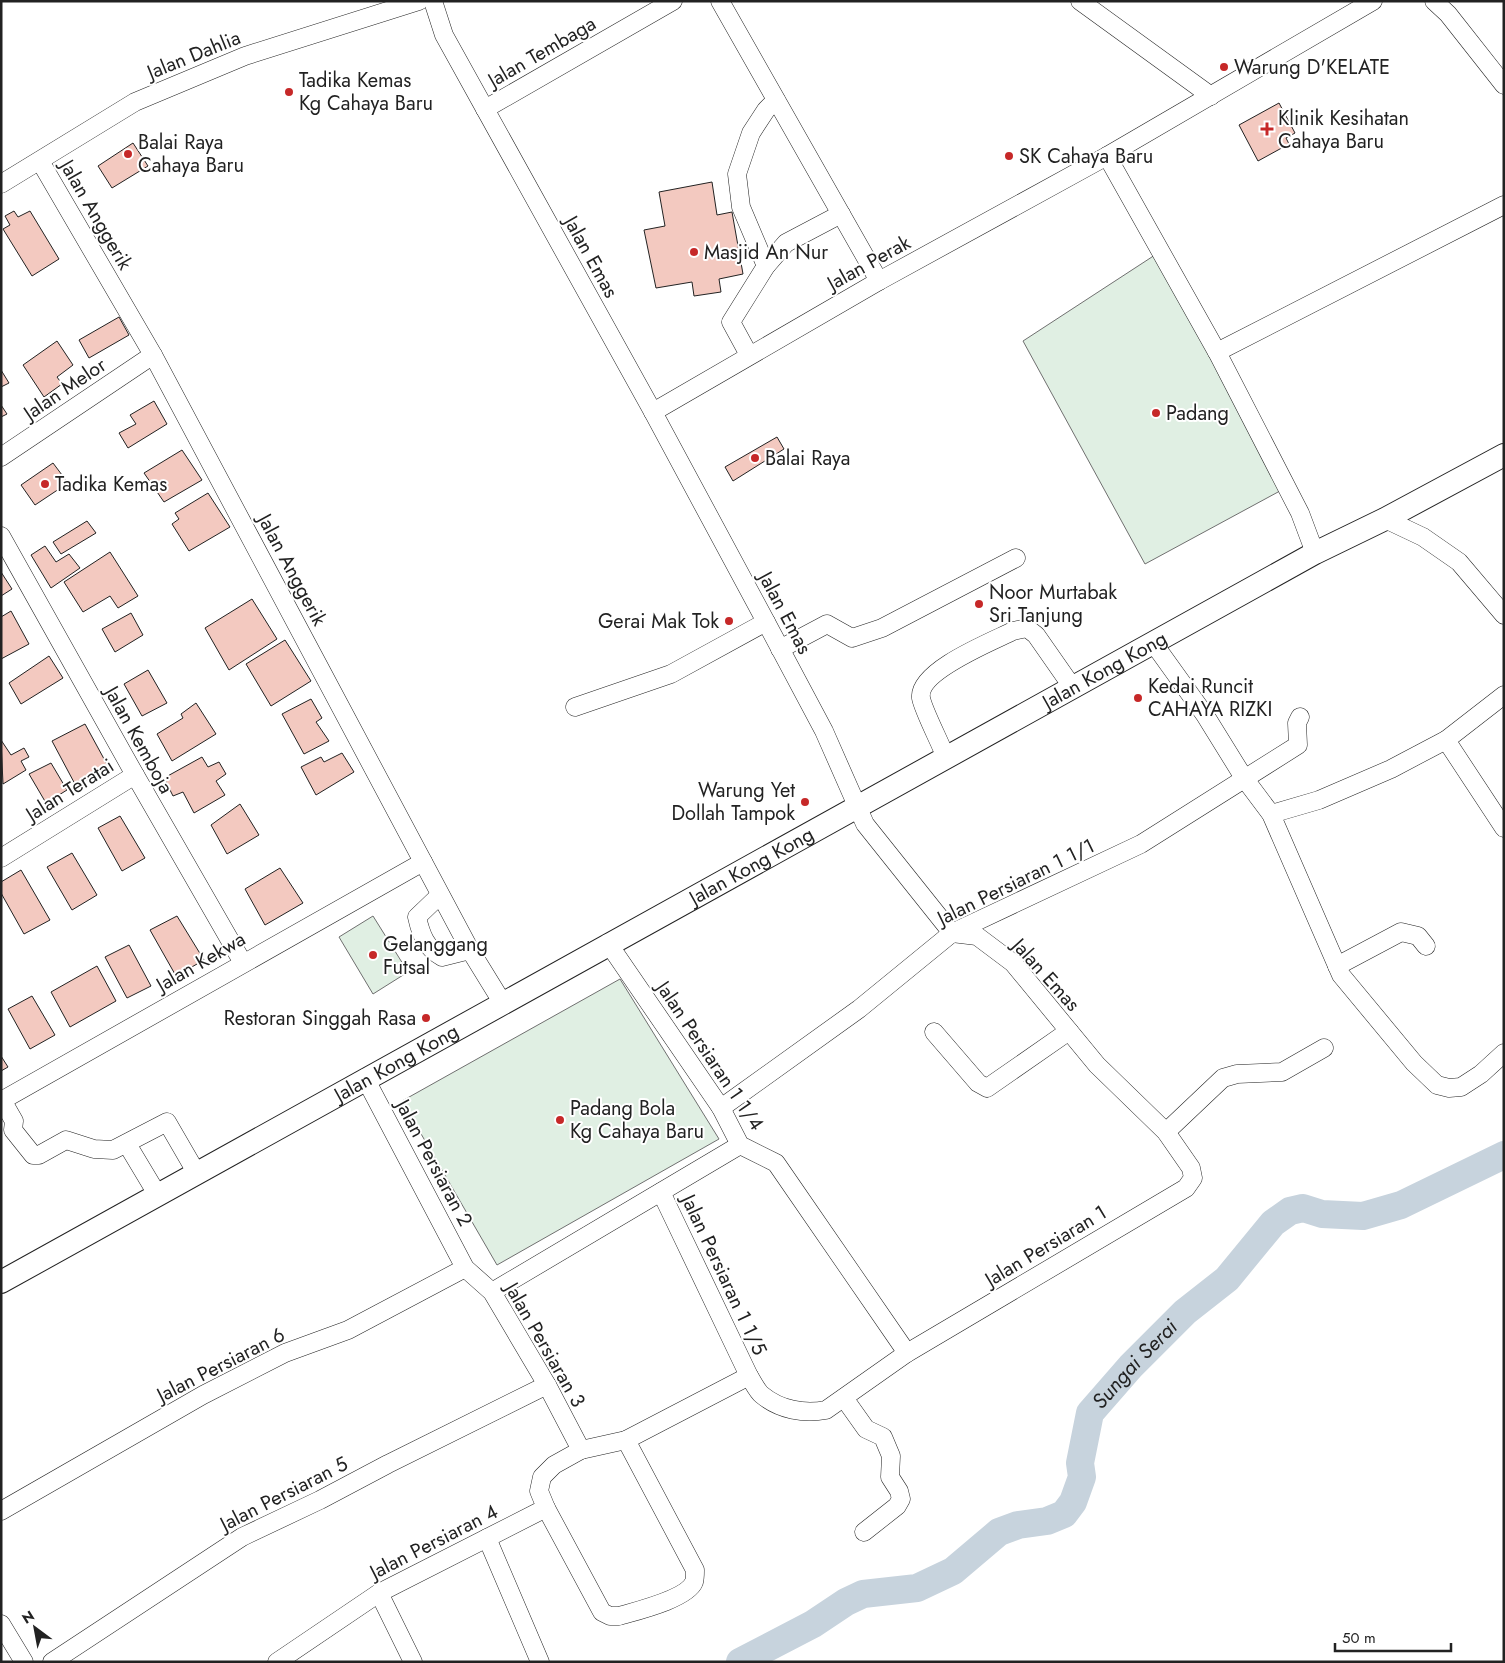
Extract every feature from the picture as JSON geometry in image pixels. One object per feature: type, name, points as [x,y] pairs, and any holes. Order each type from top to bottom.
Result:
[{"type":"main road","name":"Jalan Kong Kong","points":[[1,1282],[364,1078],[858,808],[1315,553],[1385,519],[1504,455]]},
{"type":"street","name":"Jalan Dahlia","points":[[1,184],[135,102],[245,56],[418,1]]},
{"type":"street","name":"Jalan Emas","points":[[433,1],[444,34],[653,412],[824,731],[865,824],[952,934],[977,936],[1013,963],[1098,1065],[1166,1132],[1191,1168]]},
{"type":"street","name":"Jalan Tembaga","points":[[485,109],[673,1]]},
{"type":"street","points":[[720,1],[879,281]]},
{"type":"street","points":[[1080,1],[1211,96]]},
{"type":"street","name":"Jalan Perak","points":[[653,412],[879,281],[1107,156],[1372,1]]},
{"type":"street","points":[[1434,1],[1448,14],[1504,85]]},
{"type":"street","points":[[766,266],[741,207],[737,174],[751,133],[766,110],[776,100]]},
{"type":"street","points":[[1107,156],[1216,352],[1300,512],[1315,553]]},
{"type":"street","name":"Jalan Anggerik","points":[[40,161],[153,355],[470,950],[502,1002]]},
{"type":"street","points":[[1216,352],[1504,205]]},
{"type":"street","points":[[749,355],[730,322],[766,266],[786,243],[841,214]]},
{"type":"street","name":"Jalan Melor","points":[[1,457],[153,355]]},
{"type":"street","points":[[1385,519],[1423,537],[1459,562],[1504,615]]},
{"type":"street","name":"Jalan Kemboja","points":[[1,536],[243,963]]},
{"type":"street","points":[[780,649],[827,624],[852,638],[882,628],[1016,558]]},
{"type":"street","points":[[575,707],[671,674],[766,622]]},
{"type":"street","points":[[946,758],[921,697],[925,683],[938,670],[1013,631],[1027,628],[1036,635],[1072,688]]},
{"type":"street","points":[[1154,644],[1205,715],[1244,778],[1271,814],[1337,966],[1348,985],[1414,1063],[1438,1084],[1449,1088],[1461,1086],[1476,1078],[1504,1053]]},
{"type":"street","points":[[1271,814],[1319,800],[1391,769],[1446,740],[1504,696]]},
{"type":"street","name":"Jalan Persiaran 1 1/1","points":[[721,1108],[860,1009],[952,934],[1141,844],[1298,745],[1297,723],[1300,717]]},
{"type":"street","points":[[1446,740],[1504,828]]},
{"type":"street","name":"Jalan Teratai","points":[[1,858],[135,775]]},
{"type":"street","name":"Jalan Kekwa","points":[[2,1100],[423,862]]},
{"type":"street","points":[[440,894],[418,917],[420,930],[430,950],[442,957],[470,950]]},
{"type":"street","points":[[1337,966],[1401,932],[1418,936],[1426,946]]},
{"type":"street","name":"Jalan Persiaran 1 1/4","points":[[608,943],[721,1108],[740,1145],[776,1163],[907,1353]]},
{"type":"street","points":[[934,1032],[978,1084],[987,1088],[1069,1031]]},
{"type":"street","points":[[1166,1132],[1224,1078],[1237,1074],[1282,1072],[1324,1048]]},
{"type":"street","name":"Jalan Persiaran 2","points":[[364,1078],[465,1268]]},
{"type":"street","points":[[2,1100],[14,1121],[13,1130],[33,1155],[39,1155],[66,1140],[102,1150],[113,1150],[167,1122],[196,1172]]},
{"type":"street","points":[[127,1144],[157,1194]]},
{"type":"street","points":[[492,1292],[740,1145]]},
{"type":"street","name":"Jalan Persiaran 1","points":[[844,1398],[907,1353],[1186,1188],[1193,1178],[1191,1168]]},
{"type":"street","name":"Jalan Persiaran 1 1/5","points":[[661,1192],[749,1376],[762,1395],[785,1408],[810,1413],[826,1410],[844,1398]]},
{"type":"street","name":"Jalan Persiaran 3","points":[[465,1268],[492,1292],[547,1385],[580,1450]]},
{"type":"street","name":"Jalan Persiaran 6","points":[[1,1511],[203,1395],[285,1353],[348,1330],[465,1268]]},
{"type":"street","points":[[626,1440],[695,1570],[694,1581],[691,1587],[677,1597],[619,1616],[610,1616],[602,1612],[546,1508],[539,1491],[542,1477],[554,1465],[580,1450],[626,1440],[749,1376]]},
{"type":"street","name":"Jalan Persiaran 5","points":[[52,1662],[242,1537],[320,1500],[547,1385]]},
{"type":"street","points":[[844,1398],[866,1429],[883,1436],[891,1456],[890,1477],[899,1491],[900,1499],[897,1506],[864,1532]]},
{"type":"street","name":"Jalan Persiaran 4","points":[[277,1662],[379,1593],[546,1508]]},
{"type":"street","points":[[487,1538],[540,1662]]},
{"type":"street","points":[[379,1593],[413,1662]]},
{"type":"street","points":[[1,1624],[24,1662]]},
{"type":"green space","name":"Padang","points":[[1158,253],[1291,485],[1145,564],[1023,341]]},
{"type":"green space","name":"Gelanggang Futsal","points":[[373,916],[408,972],[373,994],[339,937]]},
{"type":"green space","name":"Padang Bola Kg Cahaya Baru","points":[[620,979],[719,1139],[497,1265],[402,1101]]},
{"type":"building","name":"Klinik Kesihatan Cahaya Baru","points":[[1279,103],[1295,133],[1286,138],[1289,144],[1258,161],[1239,125]]},
{"type":"building","name":"Balai Raya Cahaya Baru","points":[[133,143],[148,166],[112,188],[98,166]]},
{"type":"building","name":"Masjid An Nur","points":[[712,182],[717,215],[732,212],[743,274],[719,279],[721,292],[694,296],[692,282],[656,288],[644,230],[665,226],[659,192]]},
{"type":"building","points":[[14,211],[18,217],[30,211],[59,259],[32,276],[3,229],[10,225],[5,216]]},
{"type":"building","points":[[119,317],[129,335],[89,358],[79,340]]},
{"type":"building","points":[[57,341],[73,365],[57,377],[62,384],[44,397],[23,365]]},
{"type":"building","points":[[1,370],[9,383],[1,387]]},
{"type":"building","points":[[154,401],[167,424],[128,448],[119,433],[136,424],[130,415]]},
{"type":"building","points":[[1,405],[7,414],[1,417]]},
{"type":"building","name":"Balai Raya","points":[[777,437],[784,449],[733,481],[725,467]]},
{"type":"building","points":[[182,450],[202,480],[164,502],[144,473]]},
{"type":"building","name":"Tadika Kemas","points":[[53,463],[68,483],[35,505],[21,485]]},
{"type":"building","points":[[208,493],[230,527],[189,551],[172,524],[179,519],[175,513]]},
{"type":"building","points":[[87,521],[96,533],[61,554],[53,542]]},
{"type":"building","points":[[45,546],[56,562],[69,554],[80,568],[51,588],[31,555]]},
{"type":"building","points":[[110,552],[138,596],[118,608],[110,596],[83,612],[64,582]]},
{"type":"building","points":[[1,572],[12,589],[1,596]]},
{"type":"building","points":[[252,599],[277,639],[229,670],[205,628]]},
{"type":"building","points":[[11,611],[29,644],[1,659],[1,617]]},
{"type":"building","points":[[131,613],[143,635],[115,652],[102,629]]},
{"type":"building","points":[[285,640],[311,681],[271,706],[246,664]]},
{"type":"building","points":[[49,656],[63,678],[21,704],[9,683]]},
{"type":"building","points":[[148,670],[167,703],[142,716],[124,684]]},
{"type":"building","points":[[311,699],[322,718],[316,722],[329,741],[304,754],[282,714]]},
{"type":"building","points":[[196,703],[216,734],[172,761],[157,734],[183,718],[181,714]]},
{"type":"building","points":[[85,724],[109,768],[76,786],[52,741]]},
{"type":"building","points":[[1,740],[11,755],[24,748],[29,757],[21,761],[26,770],[3,784]]},
{"type":"building","points":[[342,753],[354,772],[316,795],[301,767],[321,757],[324,762]]},
{"type":"building","points":[[202,757],[208,767],[219,762],[226,774],[216,781],[225,795],[194,813],[183,792],[173,796],[164,778]]},
{"type":"building","points":[[51,763],[67,790],[46,803],[29,774]]},
{"type":"building","points":[[240,804],[259,835],[227,854],[211,825]]},
{"type":"building","points":[[120,816],[145,858],[122,871],[98,828]]},
{"type":"building","points":[[72,853],[97,895],[72,910],[47,867]]},
{"type":"building","points":[[280,868],[303,903],[265,925],[245,889]]},
{"type":"building","points":[[21,870],[50,920],[24,934],[1,893],[1,882]]},
{"type":"building","points":[[177,916],[204,960],[176,976],[150,930]]},
{"type":"building","points":[[129,945],[151,986],[127,998],[105,957]]},
{"type":"building","points":[[97,966],[116,1001],[70,1027],[51,992]]},
{"type":"building","points":[[32,996],[55,1035],[30,1049],[8,1009]]},
{"type":"building","points":[[1,1056],[8,1067],[1,1071]]},
{"type":"waterway","name":"Sungai Serai","points":[[740,1662],[813,1624],[846,1602],[863,1594],[917,1588],[953,1571],[999,1532],[1018,1525],[1047,1521],[1064,1514],[1073,1502],[1082,1477],[1080,1463],[1090,1413],[1131,1366],[1185,1312],[1227,1279],[1273,1223],[1290,1211],[1303,1208],[1322,1214],[1363,1216],[1401,1205],[1504,1155]]},
{"type":"place","name":"Warung D'KELATE","points":[[1224,67]]},
{"type":"place","name":"Tadika Kemas Kg Cahaya Baru","points":[[289,92]]},
{"type":"place","name":"Klinik Kesihatan Cahaya Baru","points":[[1267,129]]},
{"type":"place","name":"Balai Raya Cahaya Baru","points":[[128,154]]},
{"type":"place","name":"SK Cahaya Baru","points":[[1009,156]]},
{"type":"place","name":"Masjid An Nur","points":[[694,252]]},
{"type":"place","name":"Padang","points":[[1156,413]]},
{"type":"place","name":"Balai Raya","points":[[755,458]]},
{"type":"place","name":"Tadika Kemas","points":[[45,484]]},
{"type":"place","name":"Noor Murtabak Sri Tanjung","points":[[979,604]]},
{"type":"place","name":"Gerai Mak Tok","points":[[729,621]]},
{"type":"place","name":"Kedai Runcit CAHAYA RIZKI","points":[[1138,698]]},
{"type":"place","name":"Warung Yet Dollah Tampok","points":[[805,802]]},
{"type":"place","name":"Gelanggang Futsal","points":[[373,955]]},
{"type":"place","name":"Restoran Singgah Rasa","points":[[426,1018]]},
{"type":"place","name":"Padang Bola Kg Cahaya Baru","points":[[560,1120]]}]
